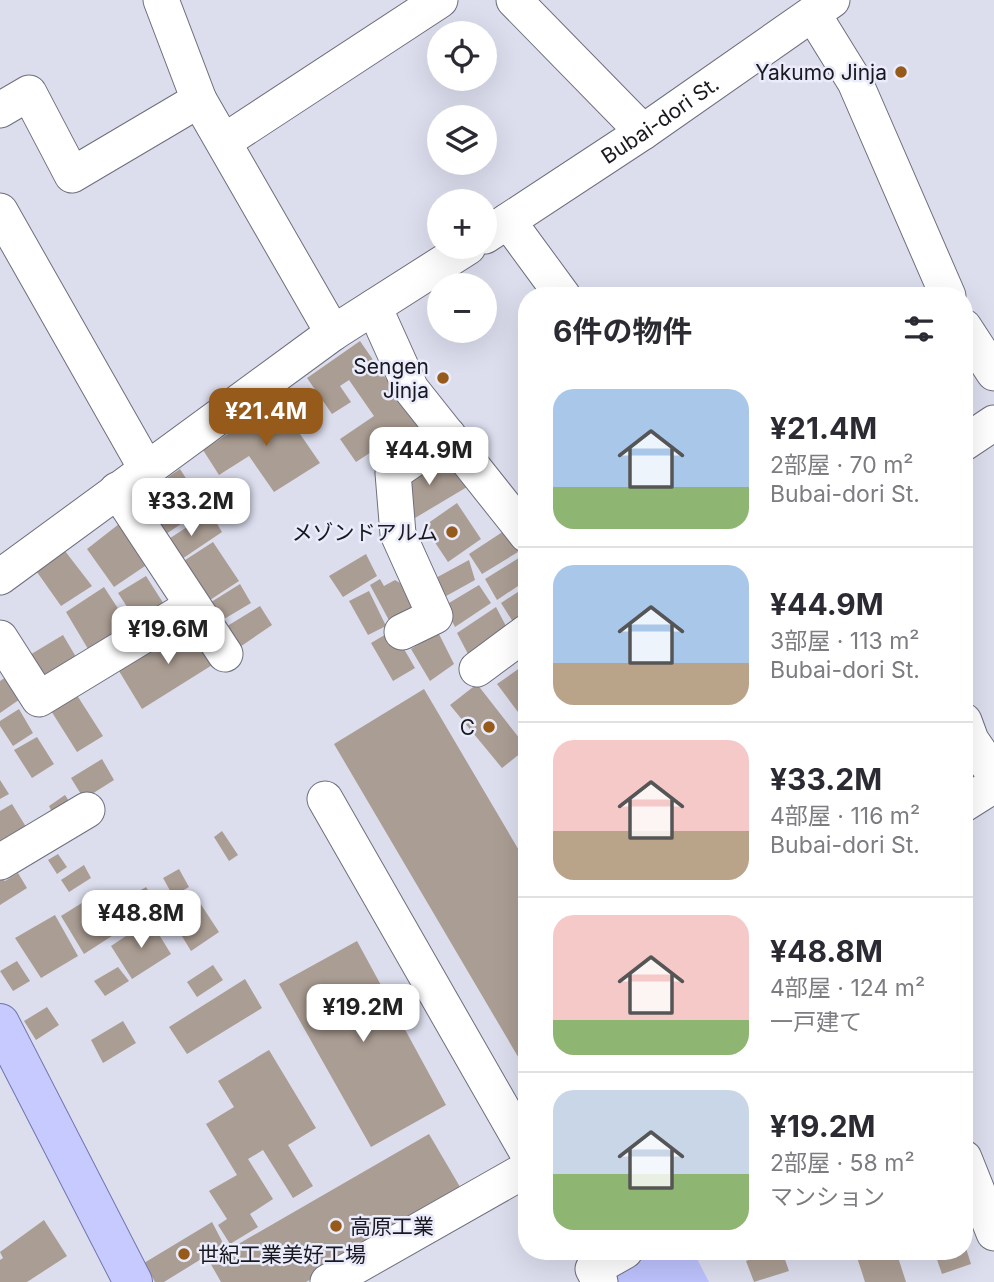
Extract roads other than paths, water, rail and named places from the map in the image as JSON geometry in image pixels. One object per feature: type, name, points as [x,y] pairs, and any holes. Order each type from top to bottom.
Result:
[{"type":"main road","points":[[0,1023],[134,1282]]},
{"type":"street","points":[[225,141],[440,0]]},
{"type":"street","points":[[514,0],[643,132]]},
{"type":"street","points":[[163,1],[199,100],[333,333]]},
{"type":"street","points":[[823,5],[944,287]]},
{"type":"street","name":"Bubai-dori St.","points":[[497,229],[643,132],[823,5]]},
{"type":"street","points":[[0,110],[29,93],[68,178],[199,100]]},
{"type":"street","points":[[0,211],[146,468]]},
{"type":"street","points":[[497,229],[554,287]]},
{"type":"street","points":[[0,577],[333,333],[449,259]]},
{"type":"street","points":[[374,307],[411,389],[518,524]]},
{"type":"street","points":[[973,341],[994,373]]},
{"type":"street","points":[[973,437],[994,423]]},
{"type":"street","points":[[402,632],[435,616],[388,539],[393,473],[448,435]]},
{"type":"street","points":[[117,490],[225,654]]},
{"type":"street","points":[[0,638],[39,699],[192,606]]},
{"type":"street","points":[[477,669],[518,639]]},
{"type":"street","points":[[973,743],[994,774]]},
{"type":"street","points":[[973,798],[994,785]]},
{"type":"street","points":[[325,799],[518,1136]]},
{"type":"street","points":[[0,862],[87,810]]},
{"type":"street","points":[[328,1282],[518,1174]]},
{"type":"street","points":[[973,1180],[994,1233]]},
{"type":"place","name":"Yakumo Jinja","points":[[901,72]]},
{"type":"place","name":"Sengen Jinja","points":[[443,378]]},
{"type":"place","name":"メゾンドアルム","points":[[452,532]]},
{"type":"place","name":"C","points":[[489,727]]},
{"type":"place","name":"高原工業","points":[[336,1226]]},
{"type":"place","name":"世紀工業美好工場","points":[[184,1254]]}]
